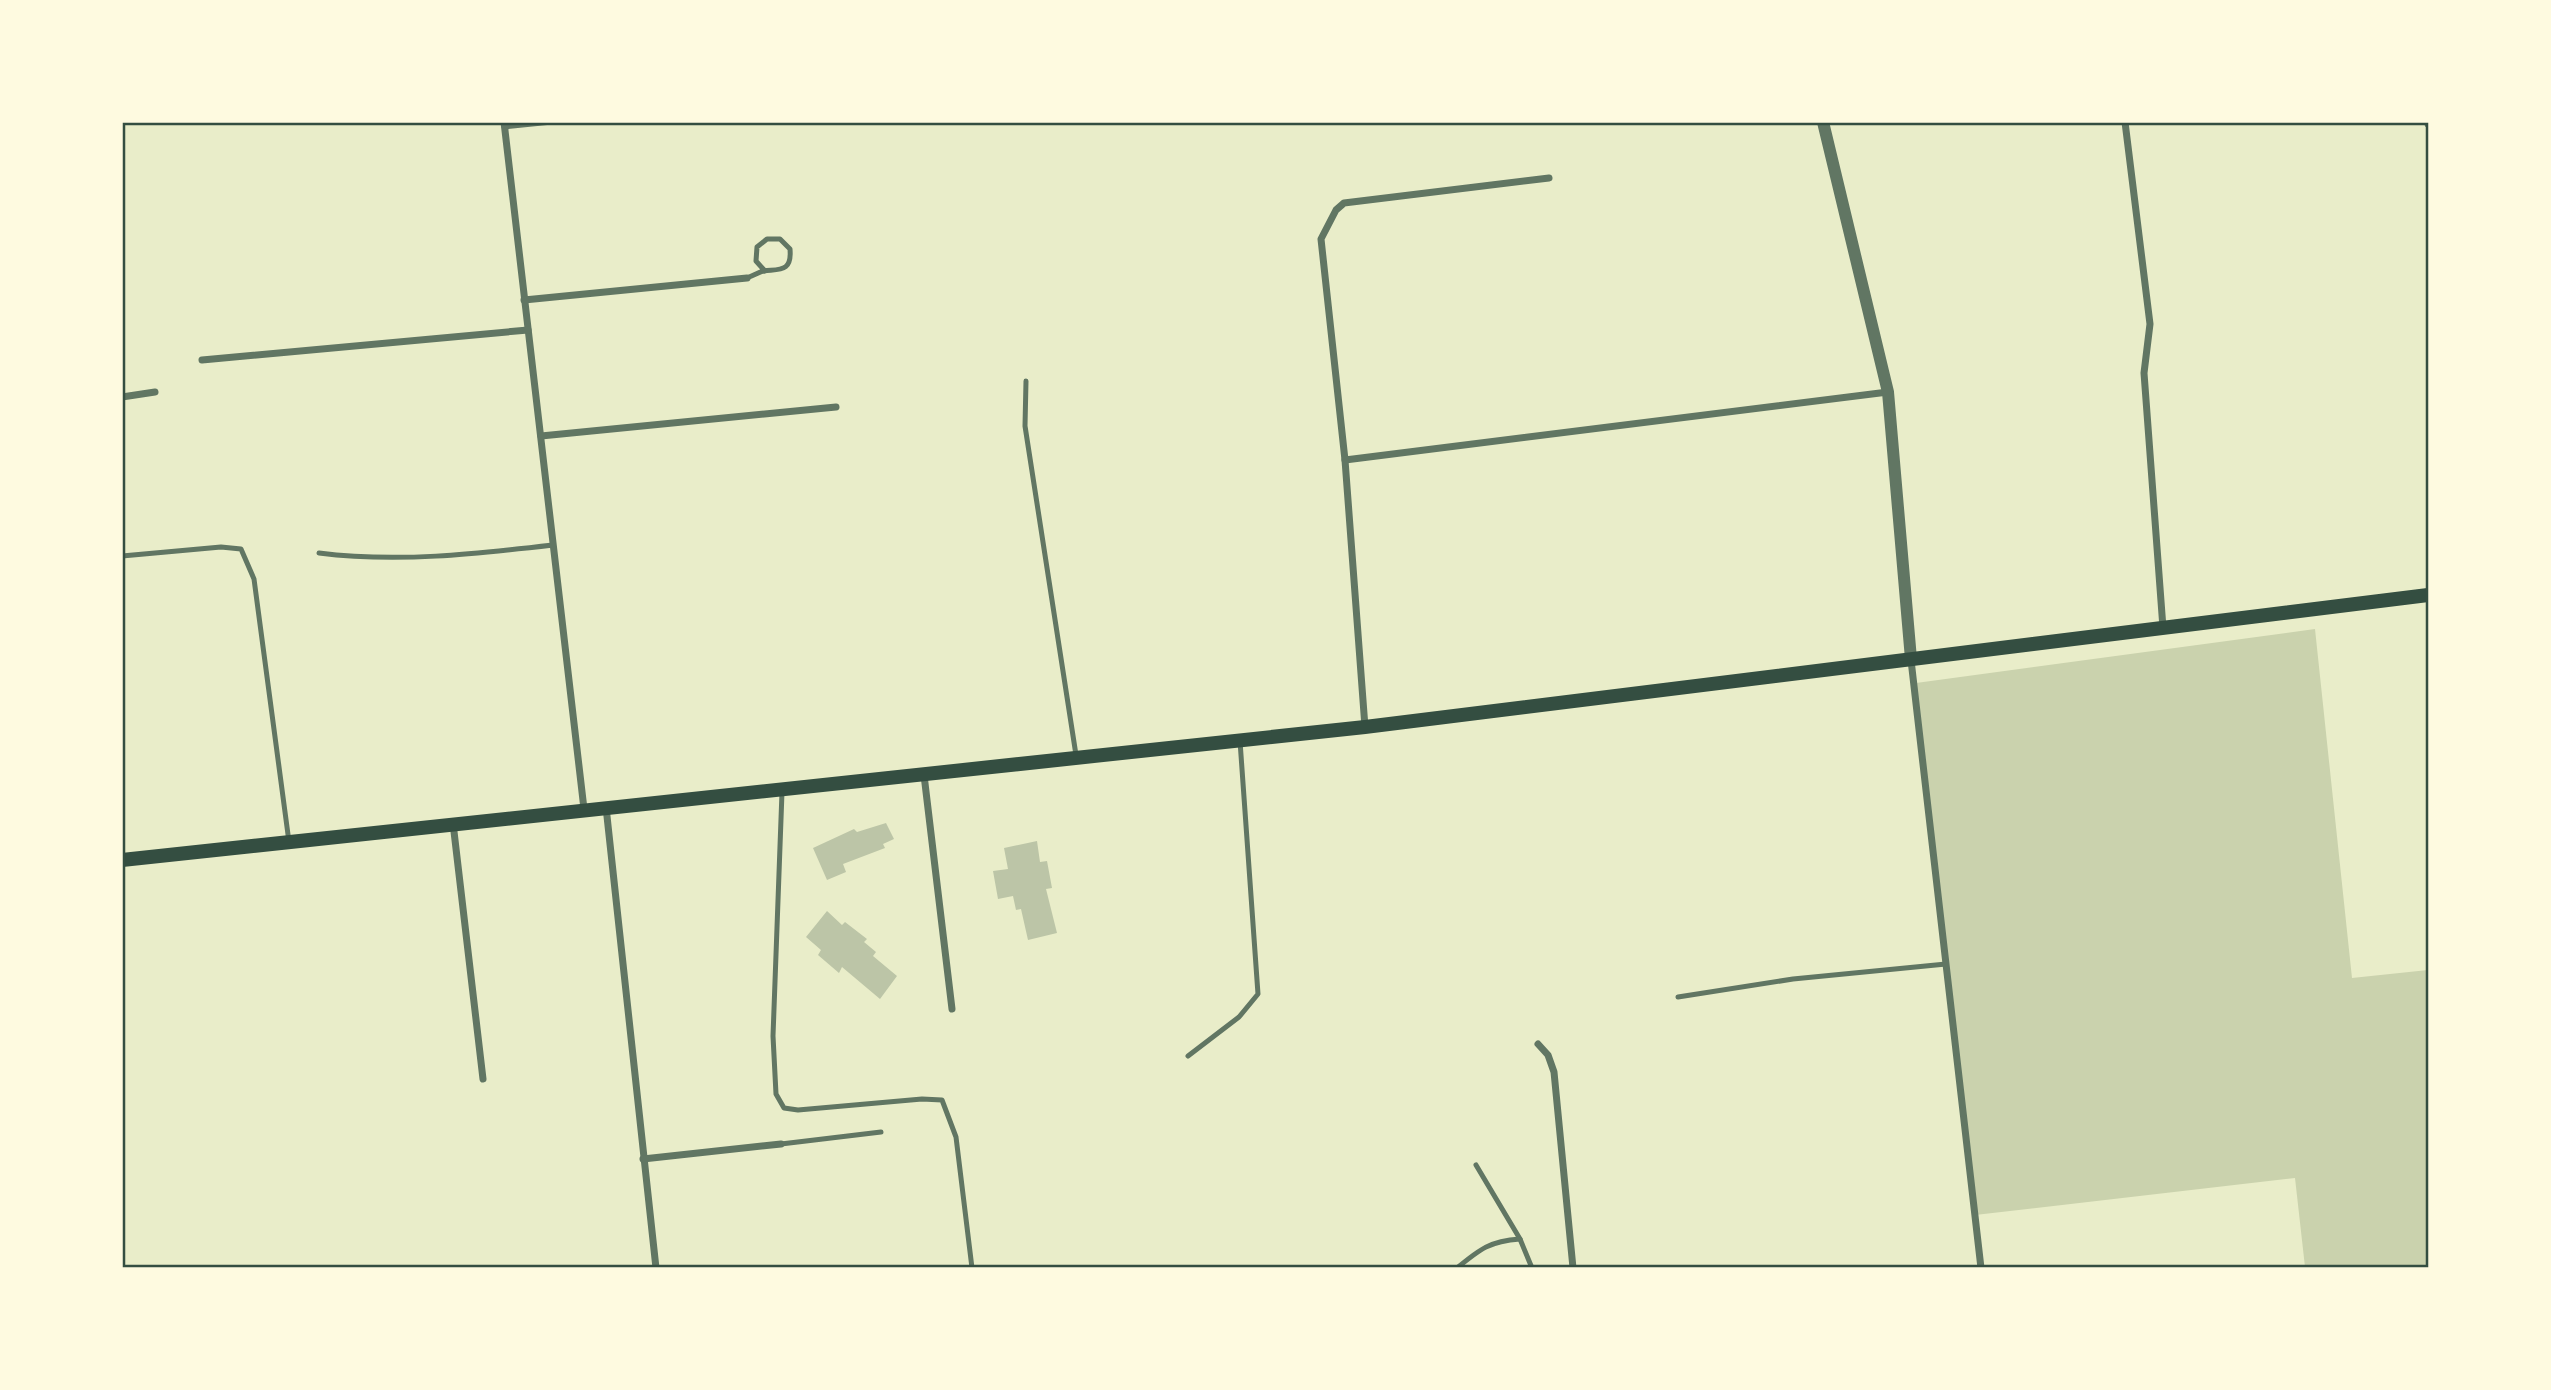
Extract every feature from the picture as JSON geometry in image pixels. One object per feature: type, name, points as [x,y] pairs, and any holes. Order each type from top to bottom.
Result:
[{"type":"main road","points":[[122,860],[453,822],[1365,727],[2428,595]]},
{"type":"street","points":[[1823,122],[1888,392],[1911,659],[1981,1268]]},
{"type":"street","points":[[2125,122],[2150,324],[2144,373],[2164,628]]},
{"type":"street","points":[[504,125],[584,809]]},
{"type":"street","points":[[1365,727],[1345,460],[1321,239],[1336,209],[1344,203],[1549,178]]},
{"type":"street","points":[[524,300],[747,278]]},
{"type":"street","points":[[202,360],[528,330]]},
{"type":"street","points":[[122,397],[155,392]]},
{"type":"street","points":[[1345,460],[1888,392]]},
{"type":"street","points":[[541,436],[836,407]]},
{"type":"street","points":[[924,775],[952,1009]]},
{"type":"street","points":[[606,807],[656,1268]]},
{"type":"street","points":[[453,822],[483,1079]]},
{"type":"street","points":[[1538,1044],[1548,1055],[1554,1072],[1573,1268]]},
{"type":"street","points":[[643,1159],[781,1144]]},
{"type":"lane","points":[[504,125],[552,122]]},
{"type":"lane","points":[[747,278],[765,271],[779,271],[789,262],[790,249],[780,239],[767,239],[757,247],[756,261],[765,271]]},
{"type":"lane","points":[[1026,381],[1025,426],[1076,758]]},
{"type":"lane","points":[[319,553],[364,558],[415,557],[553,545]]},
{"type":"lane","points":[[122,556],[221,547],[241,549],[254,579],[289,842]]},
{"type":"lane","points":[[1188,1056],[1238,1017],[1258,994],[1240,741]]},
{"type":"lane","points":[[783,789],[773,1036],[776,1094],[783,1108],[798,1110],[922,1099],[942,1100],[956,1138],[972,1268]]},
{"type":"lane","points":[[1678,997],[1793,979],[1946,964]]},
{"type":"lane","points":[[781,1144],[881,1132]]},
{"type":"lane","points":[[1476,1165],[1520,1240],[1532,1268]]},
{"type":"lane","points":[[1457,1268],[1483,1247],[1502,1240],[1520,1240]]},
{"type":"green space","points":[[2315,629],[2352,978],[2428,970],[2428,1267],[2305,1267],[2295,1178],[1975,1215],[1916,683]]},
{"type":"building","points":[[886,823],[894,839],[883,844],[885,848],[843,864],[846,872],[827,880],[813,848],[854,829],[857,832]]},
{"type":"building","points":[[1037,841],[1040,862],[1047,861],[1052,888],[1046,889],[1057,933],[1028,940],[1021,909],[1016,910],[1013,896],[998,899],[993,871],[1008,869],[1004,848]]},
{"type":"building","points":[[827,911],[842,925],[845,922],[867,939],[864,942],[876,952],[873,956],[897,976],[880,999],[842,967],[839,973],[818,955],[821,950],[806,937]]}]
